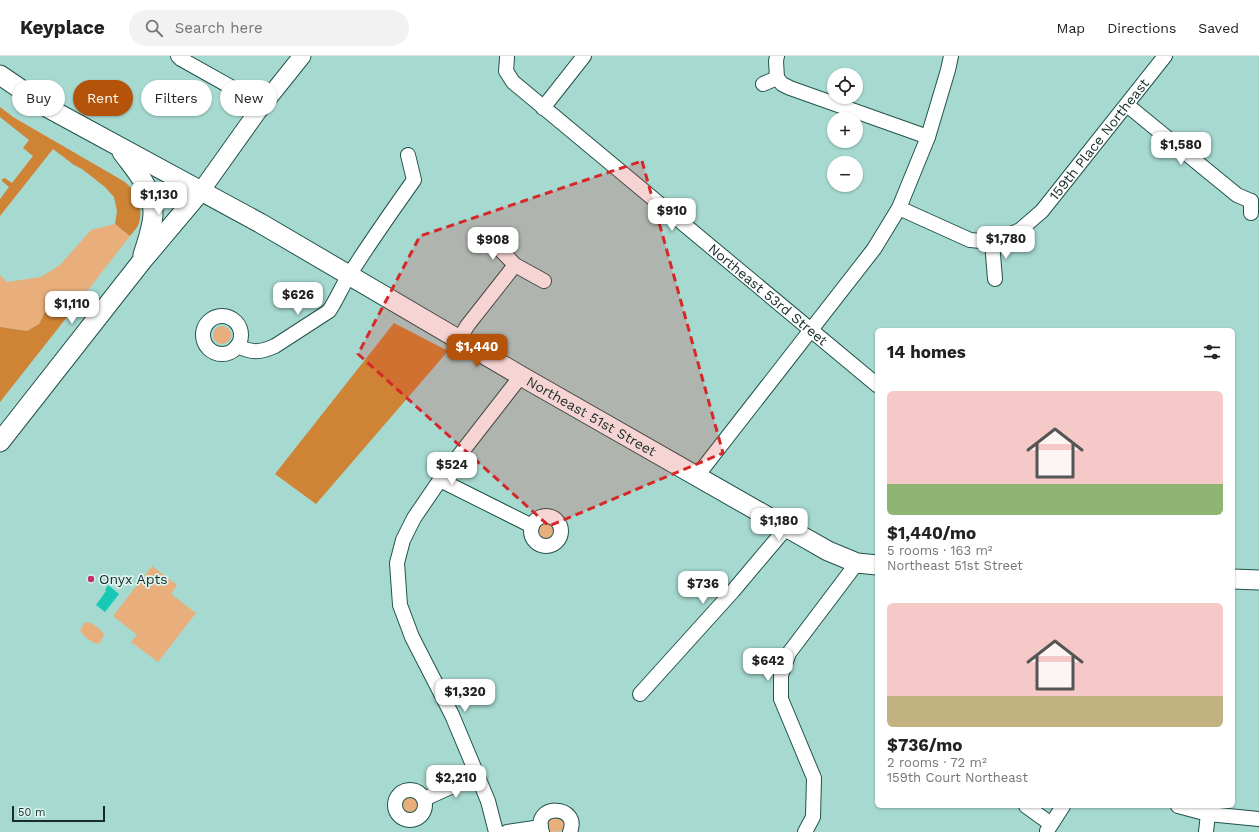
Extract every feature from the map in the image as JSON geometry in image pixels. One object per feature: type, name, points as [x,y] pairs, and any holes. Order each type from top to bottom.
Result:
[{"type":"main road","name":"Northeast 51st Street","points":[[0,75],[50,109],[260,223],[348,276],[521,376],[828,551],[857,563],[875,565]]},
{"type":"main road","points":[[119,147],[145,185],[152,204],[153,216],[142,261]]},
{"type":"main road","points":[[0,442],[142,261],[201,191]]},
{"type":"main road","points":[[1235,579],[1259,580]]},
{"type":"street","points":[[178,56],[220,81]]},
{"type":"street","points":[[277,87],[302,56]]},
{"type":"street","points":[[543,108],[584,56]]},
{"type":"street","points":[[777,56],[777,78],[782,84],[928,137]]},
{"type":"street","points":[[697,476],[874,249],[899,208],[928,137],[951,56]]},
{"type":"street","name":"159th Place Northeast","points":[[899,208],[970,240],[992,242],[1020,230],[1042,211],[1166,56]]},
{"type":"street","name":"Northeast 53rd Street","points":[[507,58],[506,71],[513,82],[875,383]]},
{"type":"street","points":[[763,84],[777,78]]},
{"type":"street","points":[[1127,105],[1237,195],[1254,203]]},
{"type":"street","points":[[201,191],[255,116]]},
{"type":"street","points":[[237,346],[250,352],[275,346],[329,311],[348,276],[414,180],[408,155]]},
{"type":"street","points":[[490,239],[515,265],[544,281]]},
{"type":"street","points":[[992,242],[995,280]]},
{"type":"street","points":[[459,340],[467,326],[515,265]]},
{"type":"street","points":[[496,832],[488,801],[477,774],[452,715],[412,637],[400,605],[397,563],[403,540],[414,518],[440,480],[521,376]]},
{"type":"street","points":[[440,480],[532,526]]},
{"type":"street","points":[[640,694],[781,534],[784,526]]},
{"type":"street","points":[[805,832],[813,817],[814,778],[781,699],[781,675],[789,653],[857,563]]},
{"type":"street","points":[[424,799],[477,774]]},
{"type":"street","points":[[1028,808],[1049,828],[1062,808]]},
{"type":"street","points":[[1186,808],[1208,814],[1259,819]]},
{"type":"street","points":[[507,832],[542,830],[541,820],[553,810],[563,811],[570,819],[572,824],[570,832]]},
{"type":"street","points":[[1206,832],[1208,814]]},
{"type":"highlighted area","points":[[642,161],[723,453],[549,526],[358,354],[420,236]]},
{"type":"shaded area","points":[[0,107],[13,117],[125,182],[133,190],[140,205],[138,225],[130,236],[115,224],[117,211],[114,197],[105,187],[53,149],[0,216],[0,199],[9,187],[2,181],[2,179],[5,178],[12,183],[33,156],[23,148],[29,140],[0,117]]},
{"type":"shaded area","points":[[115,224],[130,236],[67,317],[62,311],[46,310],[39,324],[27,331],[0,327],[0,275],[7,282],[41,277],[60,265],[91,230]]},
{"type":"shaded area","points":[[52,303],[67,317],[0,402],[0,327],[27,331],[39,324],[46,310]]},
{"type":"shaded area","points":[[394,323],[448,351],[316,504],[275,474]]},
{"type":"shaded area","points":[[218,326],[226,326],[231,331],[229,342],[226,344],[218,344],[213,339],[213,331]]},
{"type":"shaded area","points":[[543,522],[551,522],[556,527],[554,538],[551,540],[543,540],[538,535],[538,527]]},
{"type":"shaded area","points":[[152,566],[177,585],[171,594],[196,613],[158,662],[131,642],[137,635],[113,616]]},
{"type":"shaded area","points":[[108,585],[119,594],[105,612],[96,605],[106,591],[105,590]]},
{"type":"shaded area","points":[[85,622],[99,628],[103,633],[104,635],[99,644],[88,639],[81,633],[80,630]]},
{"type":"shaded area","points":[[406,796],[414,796],[419,801],[417,812],[414,814],[406,814],[401,809],[401,801]]},
{"type":"shaded area","points":[[559,816],[565,823],[563,831],[550,832],[547,825],[550,818]]},
{"type":"place","name":"Onyx Apts","points":[[91,579]]}]
